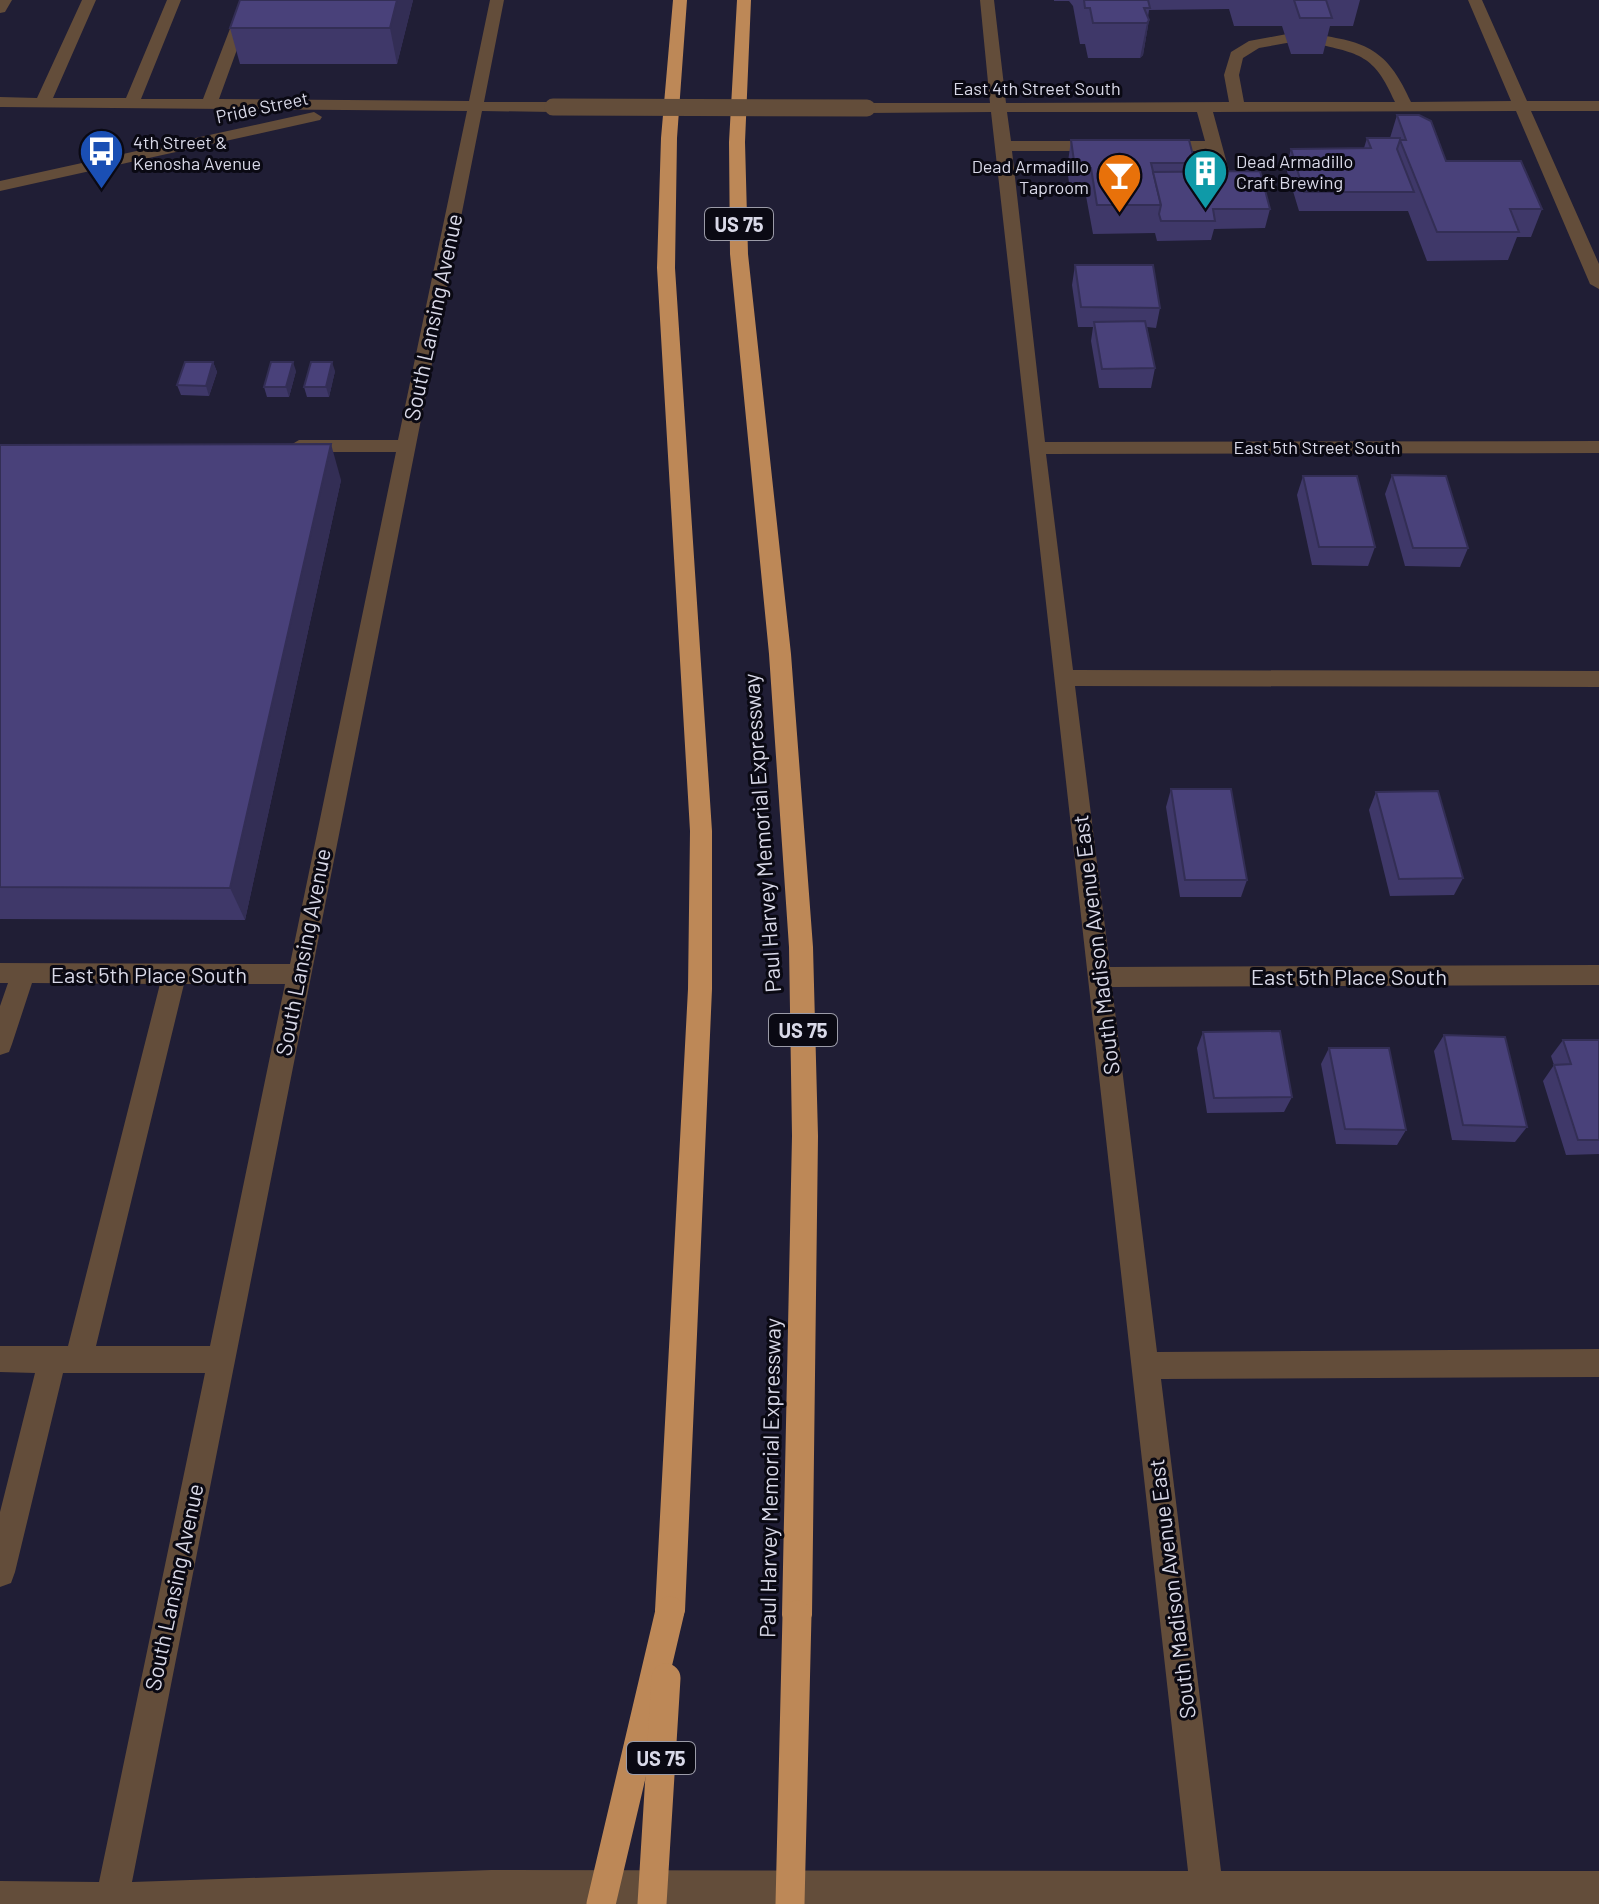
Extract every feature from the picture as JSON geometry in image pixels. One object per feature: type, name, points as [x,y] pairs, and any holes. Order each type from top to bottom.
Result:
[{"type":"highway","name":"US 75","points":[[652,1904],[670,1611],[700,973],[701,831],[666,268],[669,138],[680,0]]},
{"type":"highway","name":"Paul Harvey Memorial Expressway","points":[[744,0],[737,142],[739,254],[780,654],[801,947],[805,1136],[790,1904]]},
{"type":"highway","points":[[601,1904],[670,1611]]},
{"type":"street","points":[[0,9],[5,0]]},
{"type":"street","points":[[43,102],[89,0]]},
{"type":"street","points":[[132,102],[174,0]]},
{"type":"street","points":[[210,102],[248,0]]},
{"type":"street","name":"South Lansing Avenue","points":[[112,1901],[297,974],[497,0]]},
{"type":"street","name":"South Madison Avenue East","points":[[987,0],[1036,448],[1207,1890]]},
{"type":"street","points":[[1475,0],[1599,284]]},
{"type":"street","points":[[1238,108],[1230,76],[1231,62],[1241,49],[1255,43],[1287,39]]},
{"type":"street","points":[[1318,40],[1353,44],[1375,54],[1387,66],[1405,107]]},
{"type":"street","name":"Pride Street","points":[[0,102],[475,106]]},
{"type":"street","name":"East 4th Street South","points":[[475,106],[1000,109],[1599,106]]},
{"type":"street","name":"Pride Street","points":[[0,186],[285,121],[392,107]]},
{"type":"street","points":[[1073,108],[1078,146]]},
{"type":"street","points":[[1204,108],[1224,182]]},
{"type":"street","points":[[1005,146],[1213,146]]},
{"type":"street","points":[[280,446],[404,446]]},
{"type":"street","name":"East 5th Street South","points":[[1036,448],[1599,447]]},
{"type":"street","points":[[1063,678],[1599,679]]},
{"type":"street","points":[[0,1044],[11,973]]},
{"type":"street","name":"East 5th Place South","points":[[11,973],[297,974]]},
{"type":"street","points":[[0,1572],[65,1359],[175,973]]},
{"type":"street","name":"East 5th Place South","points":[[1098,977],[1599,975]]},
{"type":"street","points":[[0,1359],[219,1360]]},
{"type":"street","points":[[1145,1366],[1599,1363]]},
{"type":"street","points":[[0,1898],[112,1901],[491,1887],[1599,1888]]},
{"type":"building","points":[[240,0],[397,0],[390,28],[230,28]]},
{"type":"building","points":[[1084,0],[1148,0],[1150,8],[1144,8],[1149,20],[1147,23],[1093,23],[1090,8],[1085,8]]},
{"type":"building","points":[[1294,0],[1326,0],[1332,18],[1300,18]]},
{"type":"building","points":[[1397,115],[1419,115],[1431,121],[1446,161],[1521,161],[1542,209],[1510,209],[1519,232],[1437,232],[1400,140],[1406,140]]},
{"type":"building","points":[[1367,138],[1400,138],[1397,149],[1414,192],[1304,192],[1291,149],[1371,148]]},
{"type":"building","points":[[1071,140],[1189,140],[1195,163],[1151,163],[1161,205],[1097,205],[1091,168],[1075,168]]},
{"type":"building","points":[[1260,171],[1270,209],[1213,209],[1215,221],[1161,221],[1161,205],[1153,172]]},
{"type":"building","points":[[1075,265],[1153,265],[1160,308],[1081,307]]},
{"type":"building","points":[[1145,321],[1155,368],[1102,369],[1094,322]]},
{"type":"building","points":[[185,362],[213,362],[206,386],[177,385]]},
{"type":"building","points":[[271,362],[293,362],[286,387],[264,387]]},
{"type":"building","points":[[311,362],[332,362],[326,387],[304,387]]},
{"type":"building","points":[[331,444],[230,888],[0,887],[0,445]]},
{"type":"building","points":[[1392,475],[1446,476],[1468,548],[1413,548]]},
{"type":"building","points":[[1303,476],[1357,476],[1375,547],[1319,547]]},
{"type":"building","points":[[1171,789],[1231,789],[1247,880],[1185,880]]},
{"type":"building","points":[[1438,791],[1463,878],[1399,879],[1376,792]]},
{"type":"building","points":[[1280,1031],[1292,1097],[1214,1098],[1203,1032]]},
{"type":"building","points":[[1444,1035],[1505,1037],[1527,1127],[1463,1125]]},
{"type":"building","points":[[1563,1040],[1599,1040],[1599,1140],[1578,1140],[1554,1065],[1571,1064]]},
{"type":"building","points":[[1329,1048],[1389,1048],[1406,1130],[1345,1129]]},
{"type":"place","name":"4th Street & Kenosha Avenue","points":[[102,191]]},
{"type":"place","name":"Dead Armadillo Craft Brewing","points":[[1205,210]]},
{"type":"place","name":"Dead Armadillo Taproom","points":[[1120,215]]}]
